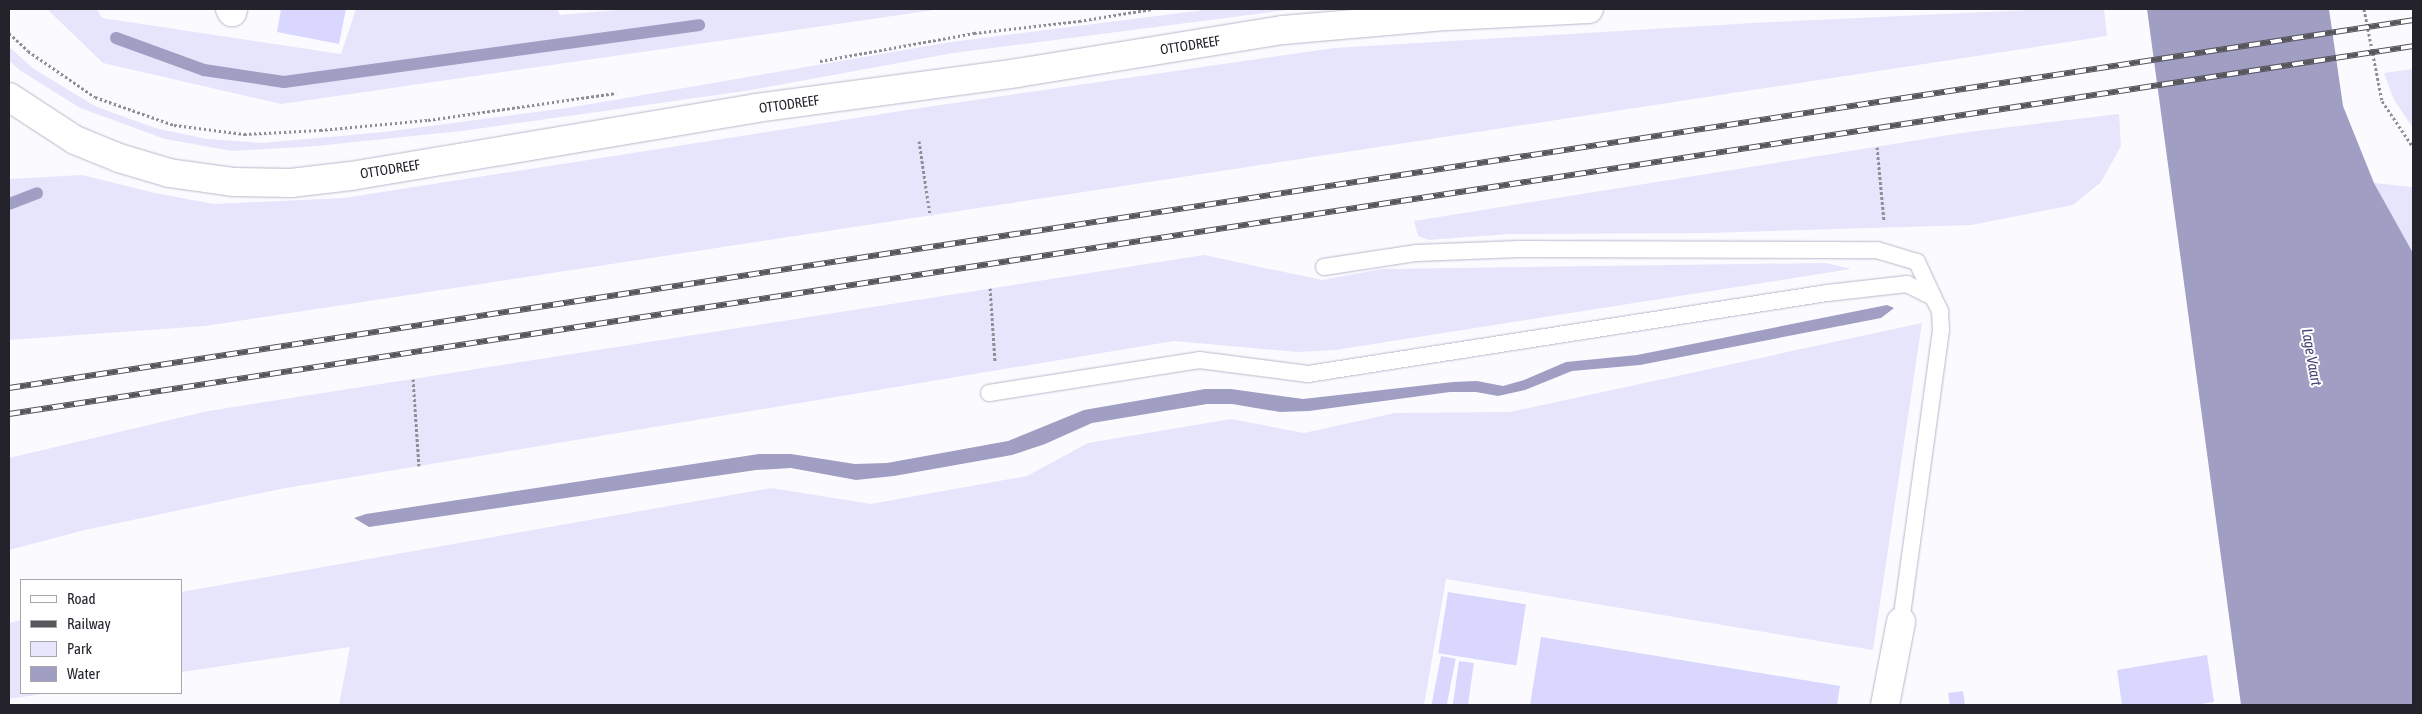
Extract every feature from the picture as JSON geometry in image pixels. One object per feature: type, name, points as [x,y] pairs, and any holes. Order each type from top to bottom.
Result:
[{"type":"street","name":"OTTODREEF","points":[[9,97],[75,140],[119,158],[169,173],[234,182],[291,183],[360,174],[756,108],[1017,73],[1283,30],[1447,16],[1589,9]]},
{"type":"street","points":[[1885,705],[1900,622]]},
{"type":"lane","points":[[1324,266],[1417,253],[1519,249],[1877,250],[1917,262],[1940,311],[1941,330],[1900,622]]},
{"type":"lane","points":[[989,393],[1199,360],[1308,374],[1827,293],[1907,284],[1933,297]]},
{"type":"path","points":[[812,63],[974,33],[1079,21],[1152,9]]},
{"type":"path","points":[[2364,9],[2382,102],[2413,147]]},
{"type":"path","points":[[9,33],[28,51],[95,97],[174,125],[244,134],[320,130],[428,120],[621,92]]},
{"type":"path","points":[[919,141],[930,215]]},
{"type":"path","points":[[1877,147],[1885,227]]},
{"type":"path","points":[[990,288],[995,370]]},
{"type":"path","points":[[412,378],[419,466]]},
{"type":"green space","points":[[47,9],[97,9],[102,18],[341,54],[356,9],[557,9],[560,15],[627,9],[941,9],[281,104],[103,63]]},
{"type":"green space","points":[[1212,9],[1296,9],[953,53],[745,91],[462,131],[316,146],[232,151],[165,139],[80,108],[21,71],[9,61],[9,47],[34,69],[95,106],[155,128],[207,139],[262,143],[384,132],[567,108],[951,42]]},
{"type":"green space","points":[[2052,9],[2104,9],[2107,36],[205,326],[9,340],[9,179],[82,175],[155,193],[214,204],[344,198],[920,108],[1334,48],[1753,23]]},
{"type":"green space","points":[[2413,69],[2413,128],[2394,100],[2384,73]]},
{"type":"green space","points":[[2119,114],[2121,146],[2101,182],[2073,205],[1971,225],[1706,233],[1509,234],[1429,240],[1418,236],[1414,221],[1968,132]]},
{"type":"green space","points":[[2374,183],[2413,187],[2413,253]]},
{"type":"green space","points":[[1204,255],[1322,280],[1382,269],[1826,263],[1851,269],[1335,350],[1297,352],[1174,341],[280,489],[85,530],[9,550],[9,458],[208,411]]},
{"type":"green space","points":[[1922,323],[1873,650],[1446,579],[1424,705],[339,705],[350,647],[182,672],[182,592],[771,488],[871,504],[1027,476],[1088,443],[1231,419],[1304,433],[1395,413],[1510,412]]},
{"type":"green space","points":[[20,620],[20,694],[42,694],[9,699],[9,623]]},
{"type":"water","name":"Lage Vaart","points":[[2147,9],[2329,9],[2343,106],[2374,183],[2413,253],[2413,705],[2241,705]]},
{"type":"water","points":[[1887,305],[1894,308],[1881,318],[1640,365],[1572,371],[1525,390],[1498,396],[1476,392],[1450,392],[1309,411],[1280,412],[1232,404],[1207,404],[1092,423],[1045,444],[1012,455],[894,476],[856,480],[791,468],[756,470],[369,527],[354,518],[366,514],[759,454],[791,454],[855,464],[887,463],[1008,441],[1084,410],[1205,389],[1231,389],[1303,399],[1453,382],[1477,381],[1503,386],[1524,380],[1566,362],[1637,355]]},
{"type":"building","points":[[281,9],[346,9],[339,44],[277,32]]},
{"type":"building","points":[[1448,592],[1526,604],[1516,666],[1438,653]]},
{"type":"building","points":[[1541,637],[1840,686],[1837,705],[1530,705]]},
{"type":"building","points":[[2207,655],[2214,702],[2195,705],[2122,705],[2117,670]]},
{"type":"building","points":[[1441,656],[1456,659],[1447,705],[1431,705]]},
{"type":"building","points":[[1459,661],[1474,663],[1468,705],[1453,705]]},
{"type":"building","points":[[1963,691],[1965,705],[1950,705],[1948,693]]},
{"type":"waterway","points":[[116,38],[204,70],[284,82],[699,25]]},
{"type":"waterway","points":[[9,204],[37,193]]},
{"type":"railway","points":[[9,388],[2413,20]]},
{"type":"railway","points":[[9,414],[2413,46]]}]
